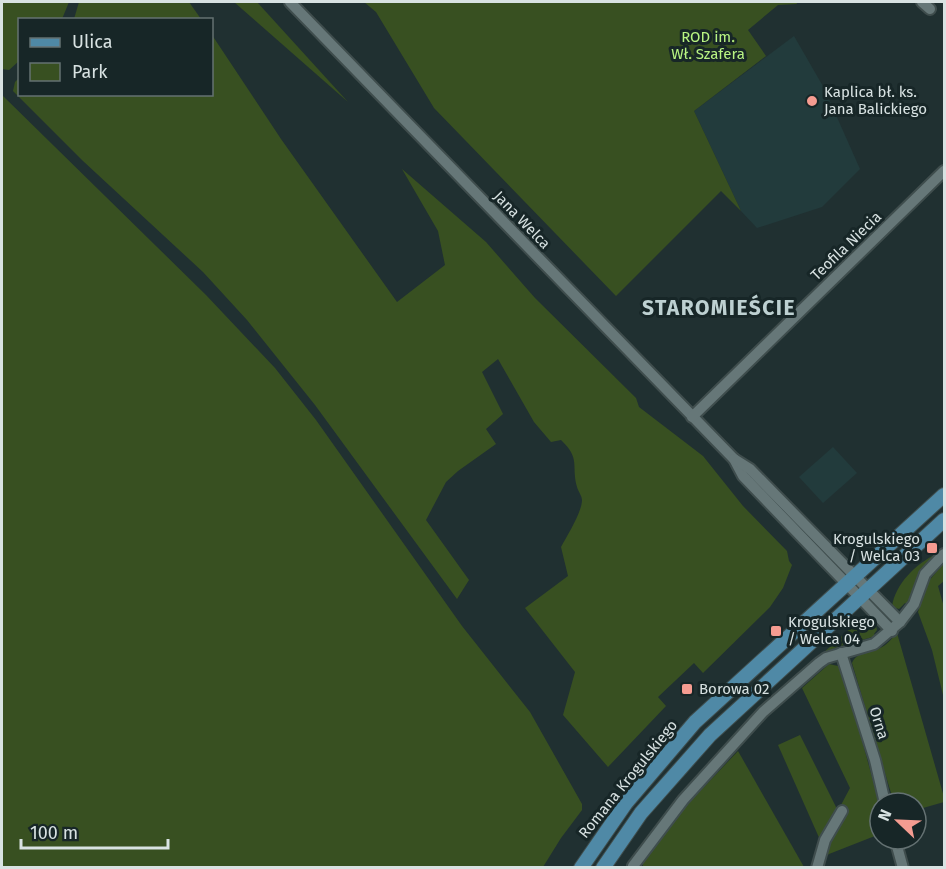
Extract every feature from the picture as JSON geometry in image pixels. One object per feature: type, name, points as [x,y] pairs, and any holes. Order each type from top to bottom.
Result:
[{"type":"main road","name":"Romana Krogulskiego","points":[[581,867],[626,803],[695,722],[945,495]]},
{"type":"main road","points":[[603,867],[641,813],[710,735],[945,520]]},
{"type":"street","name":"Jana Welca","points":[[290,2],[734,459],[743,476],[863,594]]},
{"type":"street","name":"Teofila Niecia","points":[[692,417],[945,171]]},
{"type":"street","points":[[634,867],[683,800],[754,721],[819,663],[874,644],[892,631],[914,604],[925,574],[945,554]]},
{"type":"street","points":[[863,594],[900,622]]},
{"type":"street","points":[[863,594],[892,631]]},
{"type":"street","name":"Orna","points":[[841,654],[882,791]]},
{"type":"street","points":[[817,867],[825,840],[842,811]]},
{"type":"street","points":[[898,851],[903,867]]},
{"type":"shaded area","points":[[794,36],[824,88],[860,169],[822,207],[757,228],[741,211],[694,111]]},
{"type":"shaded area","points":[[833,447],[857,473],[823,503],[799,477]]},
{"type":"green space","points":[[2,2],[69,2],[62,18],[18,18],[18,62],[9,70],[2,69]]},
{"type":"green space","points":[[79,2],[189,2],[200,18],[74,18]]},
{"type":"green space","points":[[234,2],[257,2],[348,102]]},
{"type":"green space","name":"ROD im. Wł. Szafera","points":[[364,2],[796,2],[797,4],[778,5],[748,30],[766,56],[694,111],[741,211],[721,191],[616,296],[434,108],[376,12]]},
{"type":"green space","points":[[213,37],[281,139],[397,302],[445,265],[438,231],[402,169],[486,242],[535,298],[636,398],[639,407],[703,456],[743,506],[787,551],[792,565],[783,588],[770,607],[703,673],[694,663],[658,697],[666,706],[608,767],[563,715],[575,672],[525,608],[568,576],[561,547],[577,517],[582,500],[575,479],[573,457],[561,440],[551,442],[534,422],[498,359],[482,372],[503,414],[486,429],[496,444],[446,482],[426,520],[469,580],[457,599],[315,405],[247,320],[203,272],[83,161],[18,96],[213,96]]},
{"type":"green space","points":[[18,79],[18,96],[13,91]]},
{"type":"green space","points":[[2,95],[206,295],[275,368],[316,420],[462,626],[530,712],[582,804],[582,810],[543,867],[2,867]]},
{"type":"green space","points":[[936,554],[921,572],[908,605],[905,603],[899,609],[892,607],[897,590],[902,583],[921,563]]},
{"type":"green space","points":[[944,563],[944,581],[938,586],[944,607],[944,699],[932,650],[918,612],[927,583]]},
{"type":"green space","points":[[864,623],[876,626],[877,630],[874,634],[876,636],[837,647],[821,655],[853,626]]},
{"type":"green space","points":[[897,633],[944,802],[928,807],[928,791],[890,791],[852,663],[857,656],[888,643]]},
{"type":"green space","points":[[829,664],[838,666],[849,693],[876,791],[868,791],[868,839],[829,854],[821,861],[831,836],[845,812],[841,805],[850,788],[802,688]]},
{"type":"green space","points":[[800,735],[838,811],[821,842],[778,745]]},
{"type":"green space","points":[[738,751],[804,867],[643,867],[643,863],[686,806]]},
{"type":"place","name":"Kaplica bł. ks. Jana Balickiego","points":[[812,101]]},
{"type":"place","name":"Krogulskiego / Welca 03","points":[[932,548]]},
{"type":"place","name":"Krogulskiego / Welca 04","points":[[776,631]]},
{"type":"place","name":"Borowa 02","points":[[687,689]]},
{"type":"district","name":"STAROMIEŚCIE","points":[[719,308]]}]
